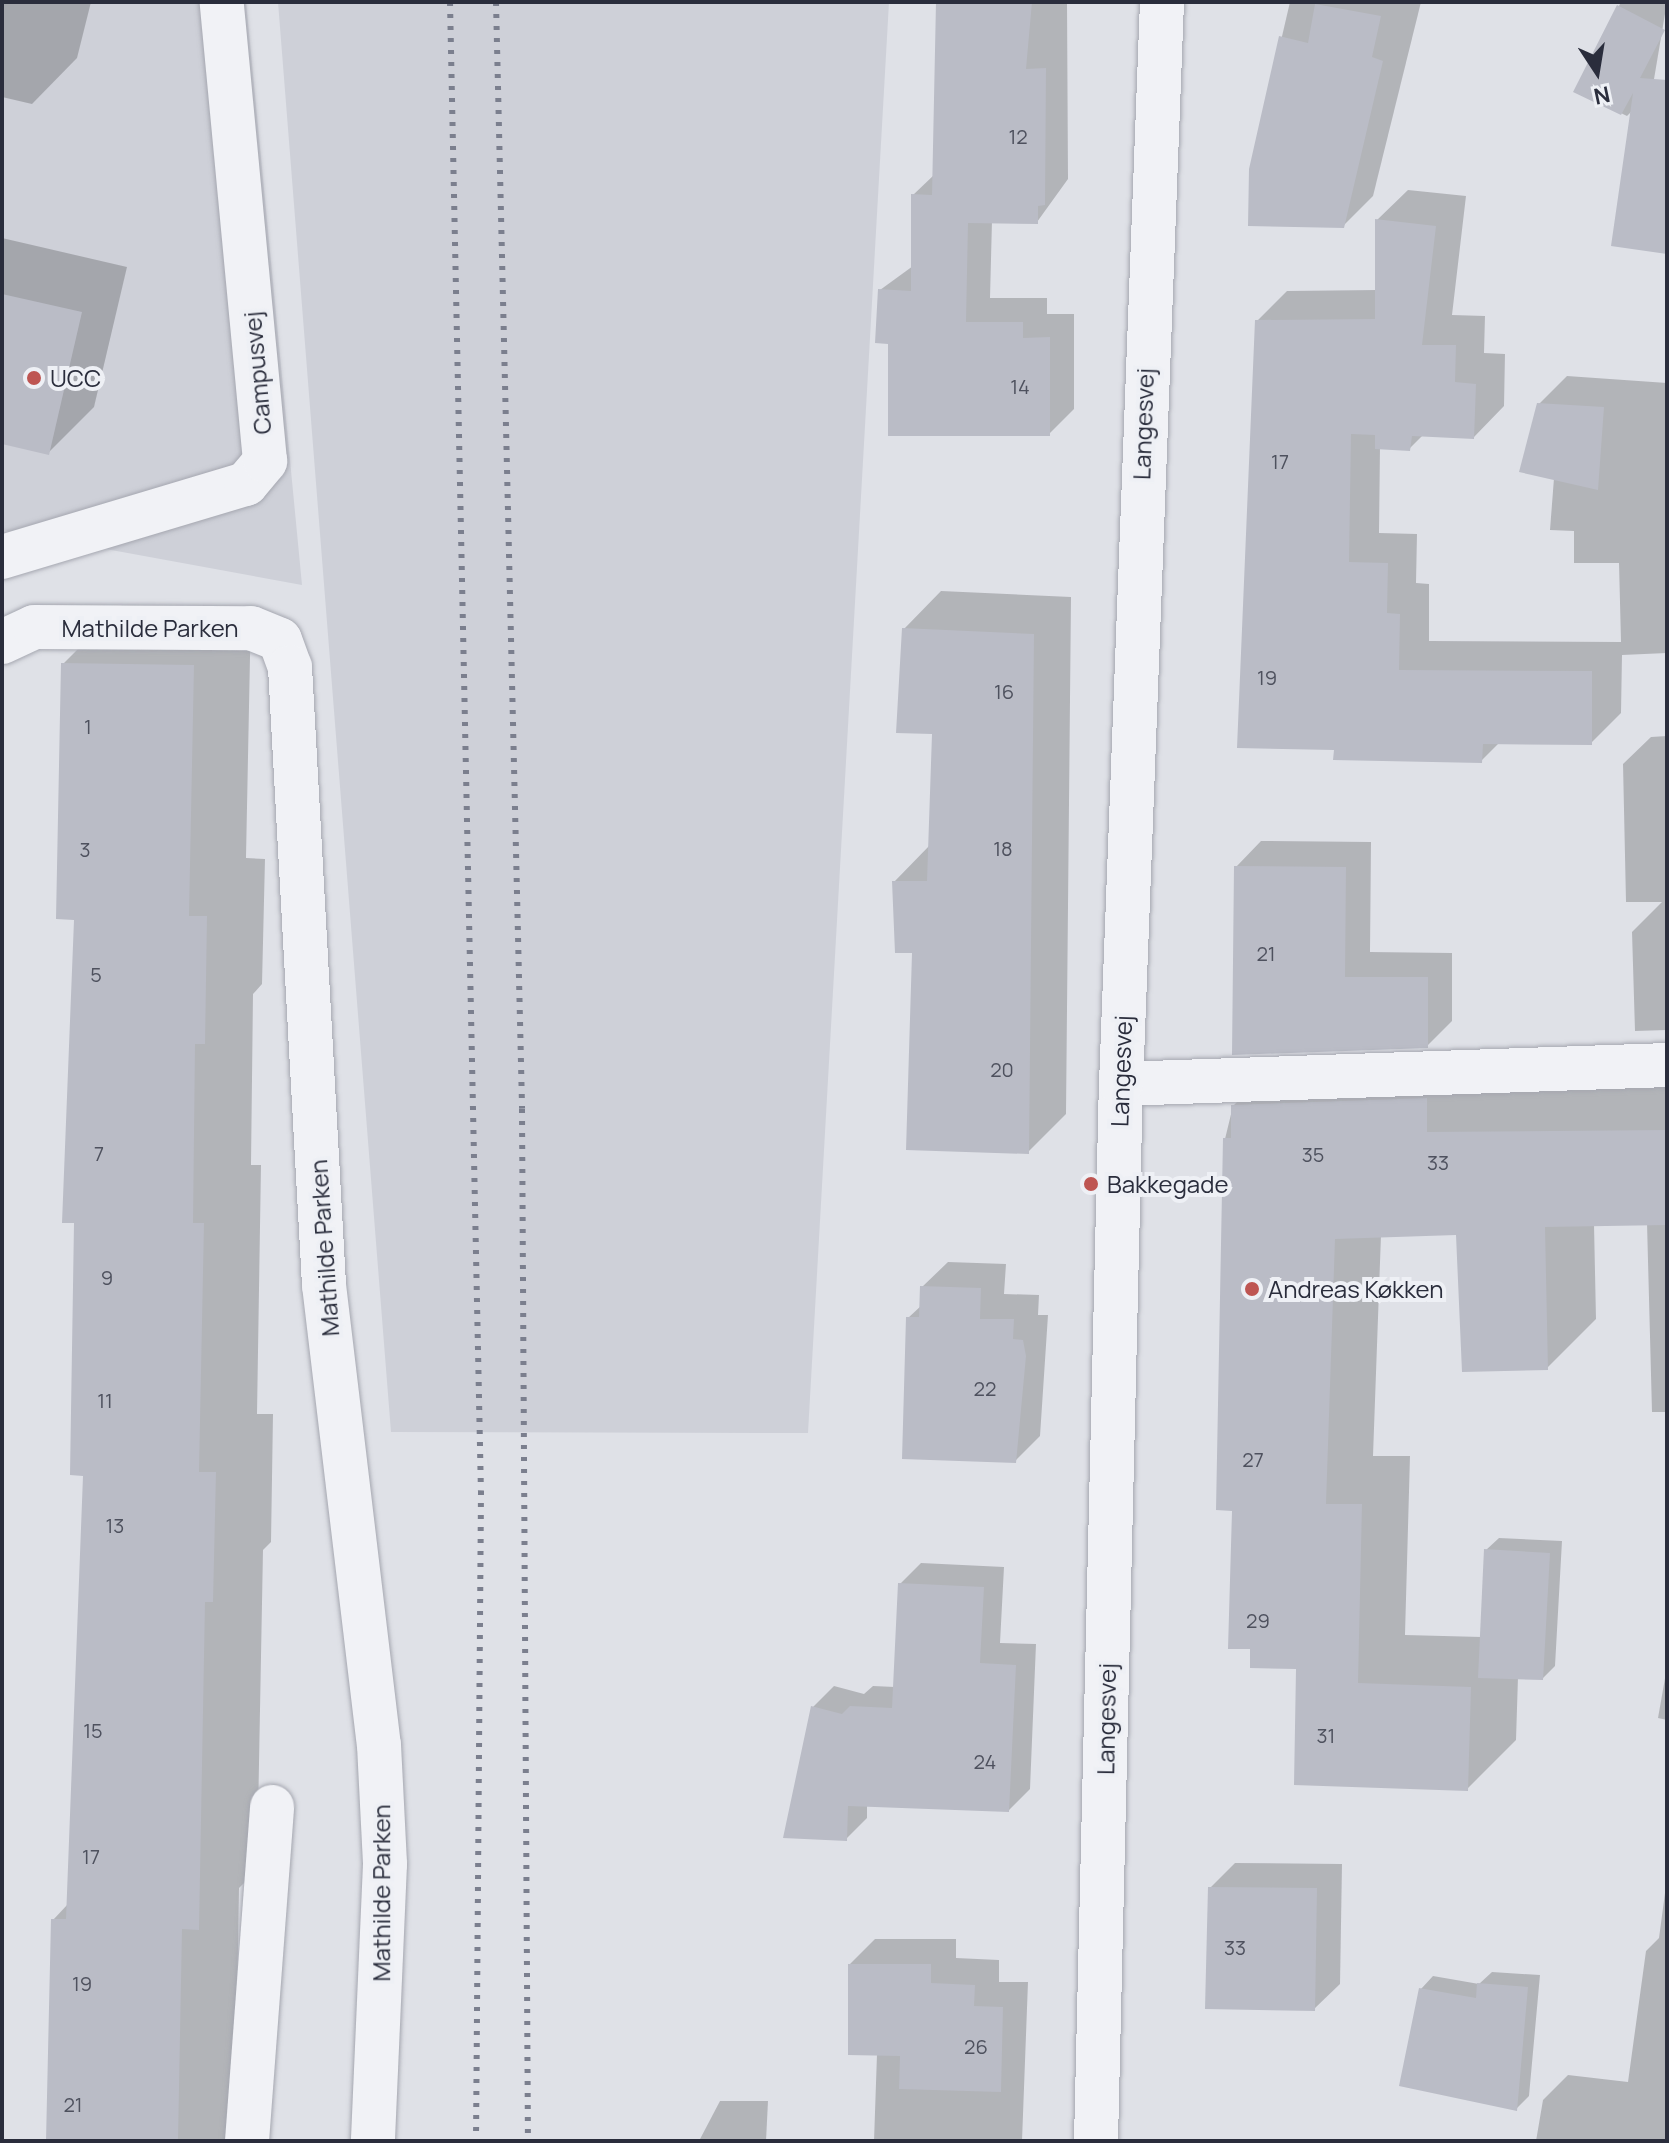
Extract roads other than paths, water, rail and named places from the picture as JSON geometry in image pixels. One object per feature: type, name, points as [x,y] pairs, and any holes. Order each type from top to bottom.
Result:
[{"type":"street","name":"Campusvej","points":[[2,557],[246,484],[265,461],[222,2]]},
{"type":"street","name":"Langesvej","points":[[1096,2141],[1121,1084],[1162,2]]},
{"type":"street","name":"Mathilde Parken","points":[[3,640],[34,627],[251,628],[280,640],[290,667],[324,1285],[379,1745],[385,1864],[373,2141]]},
{"type":"street","points":[[1121,1084],[1667,1065]]},
{"type":"street","points":[[247,2141],[272,1807]]},
{"type":"railway","points":[[450,2],[481,1491],[476,2141]]},
{"type":"railway","points":[[496,2],[522,1109],[528,2141]]},
{"type":"place","name":"UCC","points":[[34,378]]},
{"type":"place","name":"Bakkegade","points":[[1091,1184]]},
{"type":"place","name":"Andreas Køkken","points":[[1252,1289]]}]
